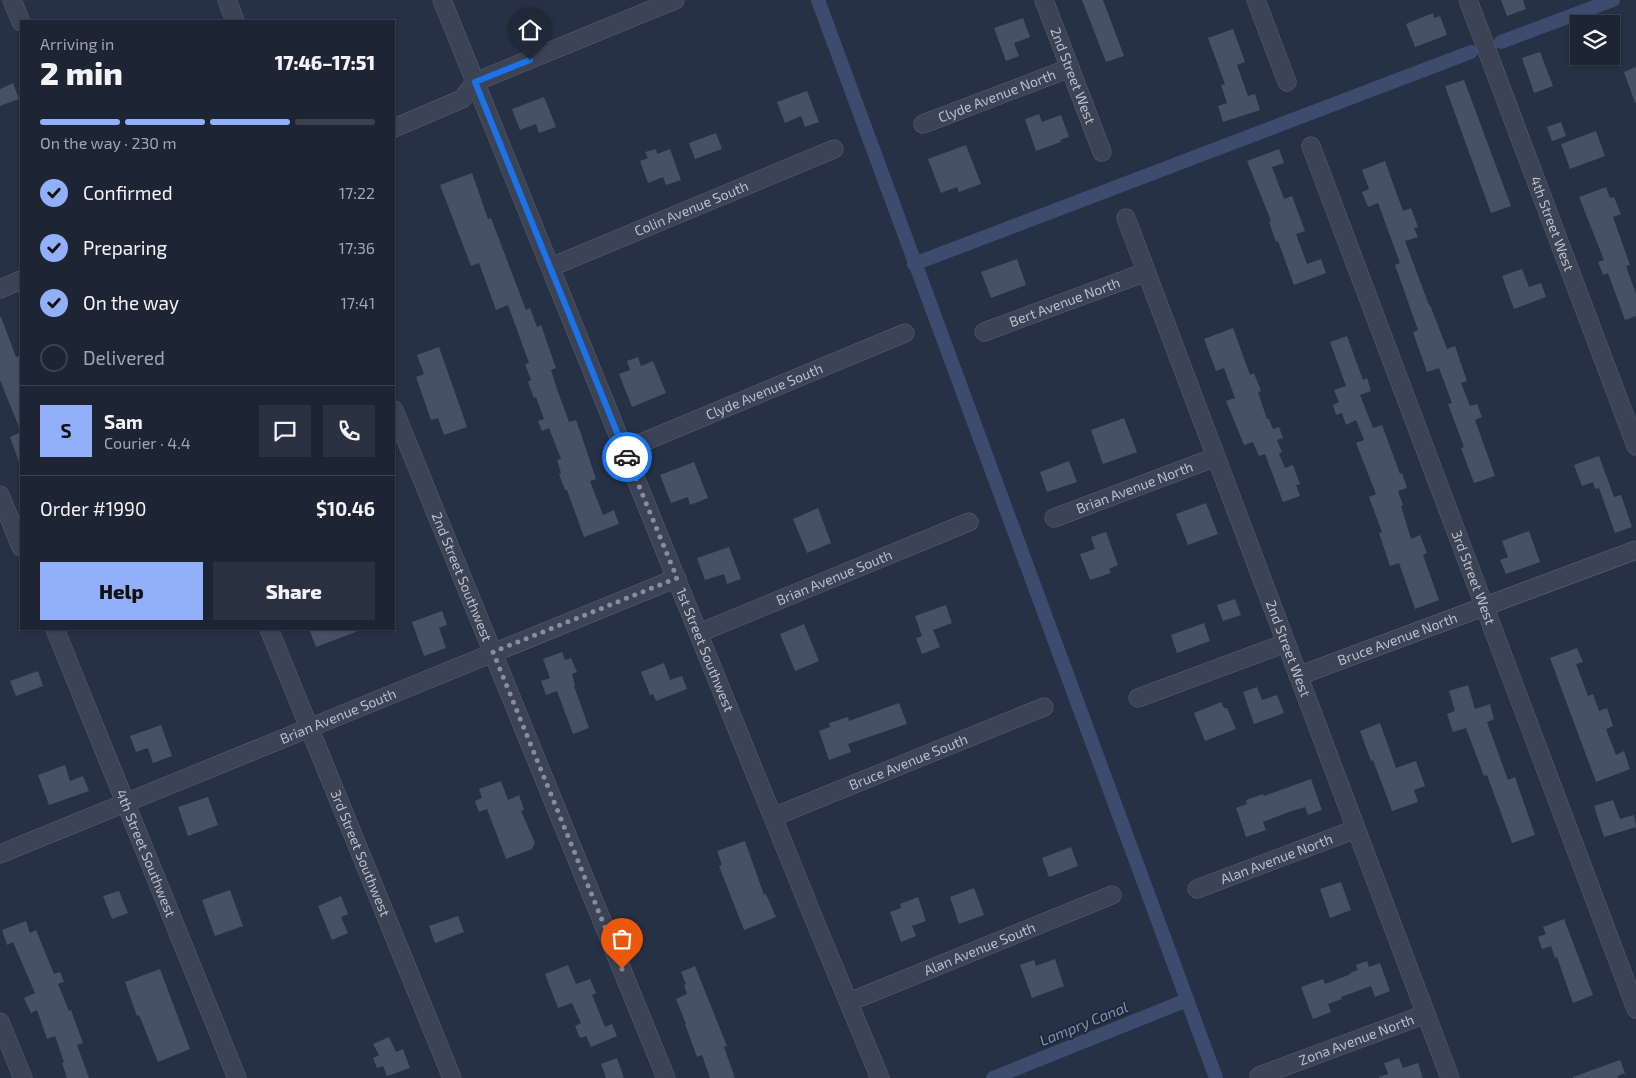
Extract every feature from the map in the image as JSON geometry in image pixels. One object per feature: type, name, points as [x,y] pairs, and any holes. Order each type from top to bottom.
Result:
[{"type":"street","points":[[12,0],[20,20]]},
{"type":"street","points":[[226,0],[235,20]]},
{"type":"street","name":"1st Street Southwest","points":[[442,0],[880,1078]]},
{"type":"street","points":[[395,128],[462,99],[475,82],[675,0]]},
{"type":"street","name":"2nd Street West","points":[[1044,0],[1102,152]]},
{"type":"street","points":[[1256,0],[1287,82]]},
{"type":"street","name":"4th Street West","points":[[1468,0],[1636,446]]},
{"type":"street","name":"Clyde Avenue North","points":[[923,124],[1070,68]]},
{"type":"street","name":"3rd Street West","points":[[1311,146],[1636,1009]]},
{"type":"street","name":"Colin Avenue South","points":[[551,267],[834,150]]},
{"type":"street","name":"2nd Street West","points":[[1126,218],[1450,1078]]},
{"type":"street","name":"Bert Avenue North","points":[[984,332],[1146,272]]},
{"type":"street","points":[[0,289],[20,280]]},
{"type":"street","name":"Clyde Avenue South","points":[[624,450],[905,333]]},
{"type":"street","name":"2nd Street Southwest","points":[[395,412],[666,1078]]},
{"type":"street","name":"Brian Avenue North","points":[[1054,518],[1216,458]]},
{"type":"street","points":[[0,495],[20,545]]},
{"type":"street","name":"Brian Avenue South","points":[[699,633],[969,522]]},
{"type":"street","name":"Bruce Avenue North","points":[[1298,676],[1636,550]]},
{"type":"street","name":"Brian Avenue South","points":[[0,854],[309,726],[677,578]]},
{"type":"street","name":"4th Street Southwest","points":[[55,630],[237,1078]]},
{"type":"street","name":"3rd Street Southwest","points":[[269,630],[452,1078]]},
{"type":"street","points":[[1138,698],[1286,643]]},
{"type":"street","name":"Bruce Avenue South","points":[[773,817],[1044,707]]},
{"type":"street","name":"Alan Avenue North","points":[[1197,889],[1356,829]]},
{"type":"street","name":"Alan Avenue South","points":[[849,1002],[1112,895]]},
{"type":"street","name":"Zona Avenue North","points":[[1259,1076],[1426,1014]]},
{"type":"street","points":[[0,1022],[23,1078]]},
{"type":"building","points":[[1082,0],[1103,0],[1124,56],[1106,62]]},
{"type":"building","points":[[1501,0],[1523,0],[1526,9],[1507,16]]},
{"type":"building","points":[[1433,13],[1434,18],[1440,16],[1447,35],[1415,47],[1406,24]]},
{"type":"building","points":[[1023,18],[1030,37],[1014,43],[1019,56],[1006,61],[994,28]]},
{"type":"building","points":[[1233,29],[1245,62],[1237,65],[1248,96],[1255,94],[1260,110],[1223,122],[1218,106],[1227,103],[1221,85],[1225,84],[1208,38]]},
{"type":"building","points":[[1540,52],[1553,86],[1534,93],[1522,58]]},
{"type":"building","points":[[1636,67],[1636,102],[1635,103],[1624,72]]},
{"type":"building","points":[[1464,80],[1511,206],[1491,213],[1445,86]]},
{"type":"building","points":[[13,83],[19,99],[0,106],[0,89]]},
{"type":"building","points":[[807,91],[819,122],[805,127],[801,116],[785,123],[777,102]]},
{"type":"building","points":[[544,97],[556,127],[539,133],[536,124],[520,130],[512,109]]},
{"type":"building","points":[[1039,114],[1042,122],[1061,115],[1069,137],[1036,151],[1025,119]]},
{"type":"building","points":[[1561,122],[1566,136],[1552,141],[1547,127]]},
{"type":"building","points":[[1596,131],[1605,156],[1570,169],[1561,144]]},
{"type":"building","points":[[716,133],[722,149],[695,159],[689,143]]},
{"type":"building","points":[[966,145],[981,184],[959,192],[957,187],[941,193],[928,159]]},
{"type":"building","points":[[656,149],[657,154],[670,149],[681,180],[666,185],[663,177],[648,183],[640,161],[648,158],[645,152]]},
{"type":"building","points":[[1279,149],[1284,163],[1272,167],[1284,199],[1292,196],[1305,231],[1296,234],[1307,264],[1321,259],[1326,273],[1294,285],[1278,241],[1276,242],[1269,222],[1271,221],[1247,161]]},
{"type":"building","points":[[1385,161],[1403,211],[1411,208],[1418,227],[1414,228],[1418,237],[1405,241],[1429,305],[1447,349],[1455,346],[1467,381],[1461,383],[1470,406],[1477,404],[1482,417],[1475,420],[1495,476],[1474,483],[1461,448],[1464,447],[1448,404],[1452,403],[1439,368],[1427,372],[1413,332],[1418,330],[1395,265],[1400,263],[1378,203],[1368,207],[1362,192],[1369,189],[1362,170]]},
{"type":"building","points":[[472,173],[488,219],[491,218],[526,310],[530,308],[537,327],[541,325],[556,368],[551,370],[557,389],[569,422],[576,420],[596,479],[590,481],[603,515],[614,510],[619,524],[584,537],[567,490],[565,490],[559,474],[561,473],[557,460],[561,459],[549,428],[542,431],[538,421],[544,419],[528,382],[531,380],[525,364],[529,363],[508,305],[496,310],[479,263],[471,266],[440,185]]},
{"type":"building","points":[[1606,187],[1610,198],[1614,197],[1621,214],[1613,217],[1630,265],[1626,266],[1636,294],[1636,316],[1625,320],[1608,273],[1603,275],[1598,262],[1604,260],[1579,197]]},
{"type":"building","points":[[1017,259],[1026,285],[991,298],[981,272]]},
{"type":"building","points":[[1522,269],[1529,287],[1541,283],[1546,297],[1514,309],[1502,276]]},
{"type":"building","points":[[1,317],[16,357],[20,355],[20,430],[0,380]]},
{"type":"building","points":[[1233,328],[1250,375],[1254,373],[1261,391],[1258,392],[1267,419],[1269,419],[1273,429],[1279,427],[1283,438],[1277,440],[1282,452],[1279,454],[1285,468],[1293,465],[1300,484],[1296,485],[1300,496],[1283,502],[1265,454],[1259,456],[1253,442],[1244,445],[1226,401],[1235,398],[1224,368],[1216,371],[1204,339]]},
{"type":"building","points":[[1347,336],[1363,380],[1367,378],[1371,391],[1360,395],[1373,428],[1382,425],[1400,474],[1402,473],[1407,488],[1398,491],[1403,505],[1401,506],[1411,539],[1420,535],[1427,553],[1423,555],[1439,600],[1415,609],[1399,563],[1390,566],[1379,533],[1382,532],[1369,497],[1376,494],[1356,443],[1364,440],[1356,420],[1346,425],[1342,413],[1336,415],[1333,405],[1339,402],[1334,390],[1346,386],[1330,342]]},
{"type":"building","points":[[439,347],[467,427],[444,435],[438,418],[431,420],[416,377],[424,374],[417,355]]},
{"type":"building","points":[[638,357],[641,366],[653,361],[666,393],[632,407],[619,374],[630,370],[627,361]]},
{"type":"building","points":[[1124,418],[1137,452],[1103,464],[1091,430]]},
{"type":"building","points":[[20,432],[20,465],[10,437]]},
{"type":"building","points":[[1599,456],[1614,497],[1621,495],[1632,527],[1615,533],[1599,488],[1595,489],[1593,482],[1582,486],[1574,465]]},
{"type":"building","points":[[1069,461],[1077,482],[1047,492],[1040,472]]},
{"type":"building","points":[[694,462],[708,498],[690,505],[688,497],[671,503],[660,475]]},
{"type":"building","points":[[1206,503],[1218,534],[1188,545],[1176,514]]},
{"type":"building","points":[[818,508],[831,543],[807,553],[793,519]]},
{"type":"building","points":[[1529,531],[1540,562],[1506,574],[1500,560],[1508,557],[1502,541]]},
{"type":"building","points":[[1106,532],[1118,565],[1109,569],[1111,573],[1090,580],[1080,554],[1095,549],[1091,537]]},
{"type":"building","points":[[729,547],[741,579],[727,584],[724,574],[705,580],[697,558]]},
{"type":"building","points":[[1235,599],[1241,615],[1223,621],[1217,605]]},
{"type":"building","points":[[946,605],[952,623],[933,630],[940,647],[922,654],[916,638],[922,636],[915,616]]},
{"type":"building","points":[[442,611],[447,625],[439,628],[446,648],[424,656],[412,622]]},
{"type":"building","points":[[1204,623],[1210,641],[1177,653],[1171,635]]},
{"type":"building","points":[[804,624],[819,661],[795,671],[780,634]]},
{"type":"building","points":[[309,630],[361,630],[316,647]]},
{"type":"building","points":[[1577,648],[1583,662],[1576,664],[1588,696],[1593,694],[1599,711],[1607,708],[1613,726],[1606,729],[1616,755],[1624,751],[1630,769],[1596,782],[1550,658]]},
{"type":"building","points":[[562,652],[565,660],[571,658],[577,672],[572,674],[574,686],[589,728],[573,734],[557,691],[546,695],[541,681],[550,678],[543,659]]},
{"type":"building","points":[[664,663],[670,680],[682,676],[687,689],[656,701],[653,694],[650,695],[641,672]]},
{"type":"building","points":[[38,671],[43,686],[16,696],[10,681]]},
{"type":"building","points":[[1468,685],[1475,709],[1490,704],[1494,719],[1487,722],[1508,780],[1515,777],[1535,835],[1512,843],[1487,775],[1484,776],[1466,728],[1453,732],[1447,714],[1455,711],[1449,691]]},
{"type":"building","points":[[1257,687],[1262,700],[1277,695],[1284,713],[1254,724],[1243,692]]},
{"type":"building","points":[[1221,702],[1224,708],[1227,708],[1236,729],[1205,741],[1194,713]]},
{"type":"building","points":[[899,703],[907,724],[848,744],[851,752],[829,760],[819,731],[830,727],[829,723],[848,717],[849,721]]},
{"type":"building","points":[[1380,723],[1396,768],[1416,761],[1425,786],[1414,790],[1418,802],[1392,811],[1360,731]]},
{"type":"building","points":[[161,725],[172,756],[153,763],[148,748],[136,752],[130,736]]},
{"type":"building","points":[[65,765],[70,781],[83,776],[89,791],[49,805],[38,775]]},
{"type":"building","points":[[1311,779],[1322,810],[1308,815],[1305,807],[1289,812],[1263,822],[1266,830],[1246,837],[1236,808],[1247,804],[1246,800],[1263,794],[1264,796]]},
{"type":"building","points":[[501,781],[508,800],[519,795],[524,810],[521,811],[535,843],[532,849],[506,859],[487,809],[479,812],[475,801],[482,798],[479,789]]},
{"type":"building","points":[[208,797],[218,825],[188,836],[178,807]]},
{"type":"building","points":[[1613,800],[1620,819],[1634,815],[1636,827],[1604,837],[1594,806]]},
{"type":"building","points":[[745,841],[764,895],[766,894],[776,917],[744,930],[719,866],[722,865],[717,851]]},
{"type":"building","points":[[1071,847],[1078,866],[1049,877],[1042,858]]},
{"type":"building","points":[[1341,882],[1351,910],[1330,918],[1320,889]]},
{"type":"building","points":[[974,888],[984,915],[959,924],[950,897]]},
{"type":"building","points":[[230,890],[243,926],[215,936],[202,900]]},
{"type":"building","points":[[119,891],[128,913],[112,919],[103,896]]},
{"type":"building","points":[[341,896],[348,914],[341,917],[348,933],[332,940],[318,906]]},
{"type":"building","points":[[918,897],[926,921],[912,926],[916,936],[901,942],[890,912],[901,908],[900,904]]},
{"type":"building","points":[[458,916],[464,932],[435,943],[429,926]]},
{"type":"building","points":[[1564,919],[1593,995],[1573,1003],[1557,957],[1555,958],[1551,946],[1542,949],[1538,937],[1546,934],[1543,927]]},
{"type":"building","points":[[26,921],[30,933],[36,930],[54,974],[60,972],[64,982],[58,984],[69,1011],[71,1010],[83,1043],[77,1045],[89,1078],[67,1078],[62,1063],[64,1062],[55,1036],[47,1039],[37,1010],[31,1013],[24,998],[35,993],[13,942],[7,945],[2,930]]},
{"type":"building","points":[[1055,959],[1064,986],[1032,998],[1020,965],[1034,960],[1036,966]]},
{"type":"building","points":[[1367,961],[1369,967],[1380,963],[1390,991],[1375,997],[1371,986],[1328,1004],[1331,1012],[1313,1019],[1301,987],[1323,979],[1325,984],[1351,974],[1358,970],[1356,965]]},
{"type":"building","points":[[568,965],[576,984],[590,979],[596,993],[592,995],[605,1027],[612,1024],[617,1036],[591,1047],[586,1036],[580,1038],[575,1026],[581,1023],[572,1003],[558,1008],[545,974]]},
{"type":"building","points":[[695,966],[727,1046],[724,1047],[735,1078],[710,1078],[702,1055],[697,1057],[676,999],[687,994],[684,985],[686,984],[681,972]]},
{"type":"building","points":[[160,969],[190,1049],[158,1062],[139,1015],[137,1016],[125,982]]},
{"type":"building","points":[[389,1037],[396,1052],[403,1049],[410,1068],[387,1076],[383,1066],[377,1068],[373,1058],[379,1055],[373,1044]]},
{"type":"building","points":[[617,1058],[624,1078],[606,1078],[601,1064]]},
{"type":"building","points":[[1399,1058],[1403,1068],[1418,1063],[1423,1078],[1379,1078],[1388,1074],[1384,1063]]},
{"type":"building","points":[[1620,1060],[1625,1073],[1617,1076],[1618,1078],[1573,1078],[1573,1077]]},
{"type":"waterway","points":[[818,0],[1216,1078]]},
{"type":"waterway","points":[[1501,42],[1613,0]]},
{"type":"waterway","points":[[914,264],[1471,52]]},
{"type":"waterway","name":"Lampry Canal","points":[[993,1078],[1187,1000]]},
{"type":"way so far","points":[[622,969],[493,652],[677,578],[627,457]]},
{"type":"route","points":[[530,60],[475,82],[627,457]]}]
